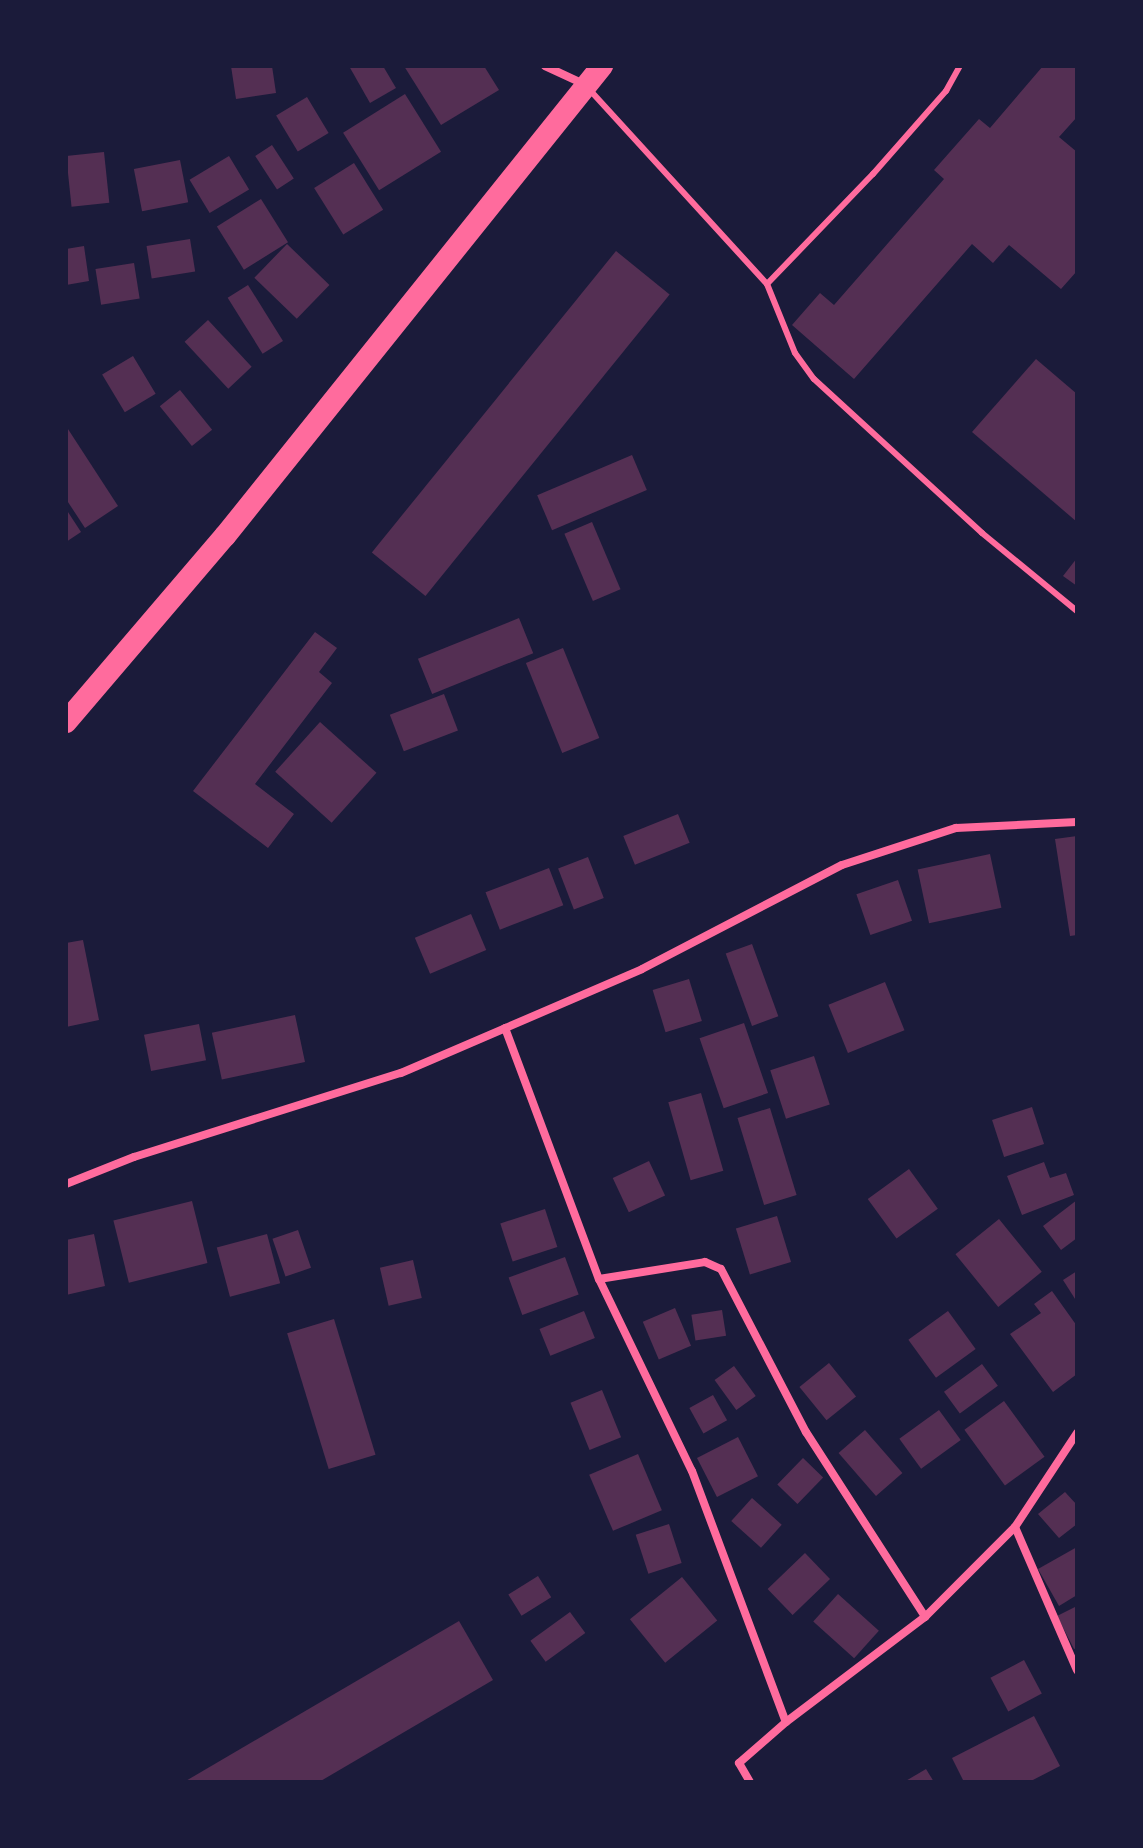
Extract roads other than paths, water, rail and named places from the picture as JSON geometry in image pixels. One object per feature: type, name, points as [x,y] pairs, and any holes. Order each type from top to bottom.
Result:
[{"type":"highway","points":[[66,722],[235,524],[602,66]]},
{"type":"street","points":[[545,66],[586,85]]},
{"type":"street","points":[[66,1184],[134,1157],[401,1073],[642,969],[842,865],[956,828],[1077,822]]},
{"type":"street","points":[[505,1028],[599,1279],[692,1471],[786,1722]]},
{"type":"street","points":[[599,1279],[705,1262],[721,1269],[806,1432],[925,1617]]},
{"type":"street","points":[[750,1782],[739,1763],[786,1722],[925,1617],[1015,1527],[1077,1433]]},
{"type":"street","points":[[1015,1527],[1077,1670]]},
{"type":"lane","points":[[767,284],[873,174],[946,91],[960,66]]},
{"type":"lane","points":[[586,85],[767,284],[795,353],[814,379],[982,533],[1077,611]]}]
